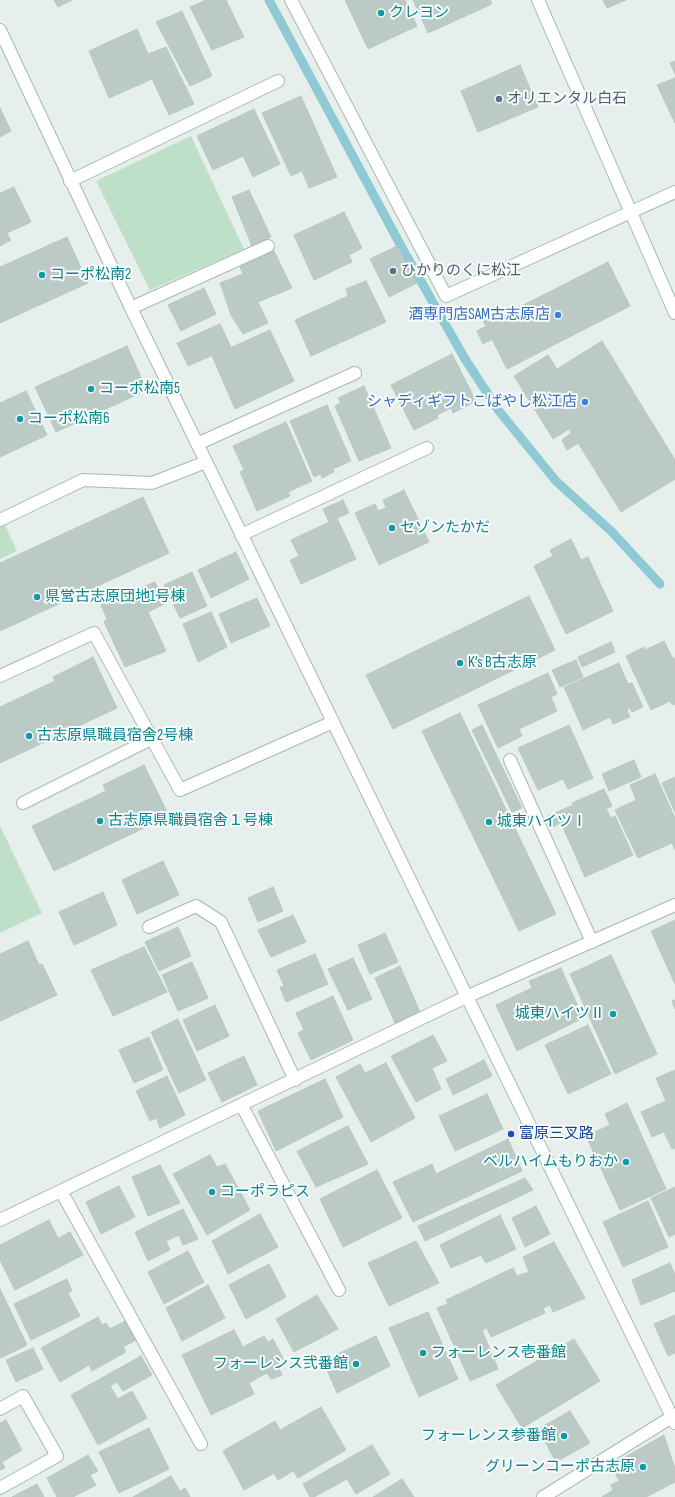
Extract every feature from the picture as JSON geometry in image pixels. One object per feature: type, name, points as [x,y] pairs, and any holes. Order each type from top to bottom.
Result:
[{"type":"street","points":[[291,0],[446,296],[632,213],[675,192]]},
{"type":"street","points":[[538,0],[675,313]]},
{"type":"street","points":[[0,30],[70,181],[241,535],[466,998],[674,1418],[543,1497]]},
{"type":"street","points":[[70,181],[278,81]]},
{"type":"street","points":[[131,308],[268,246]]},
{"type":"street","points":[[197,444],[355,374]]},
{"type":"street","points":[[241,535],[427,448]]},
{"type":"street","points":[[0,520],[83,480],[152,483],[206,462]]},
{"type":"street","points":[[0,676],[94,633],[180,790],[333,722]]},
{"type":"street","points":[[23,804],[152,739]]},
{"type":"street","points":[[510,760],[592,942]]},
{"type":"street","points":[[0,1220],[466,998],[675,905]]},
{"type":"street","points":[[149,927],[196,906],[221,922],[295,1080]]},
{"type":"street","points":[[242,1106],[339,1290]]},
{"type":"street","points":[[61,1191],[201,1444]]},
{"type":"street","points":[[0,1409],[23,1396],[56,1456],[0,1488]]},
{"type":"green space","points":[[191,136],[244,249],[150,290],[96,181]]},
{"type":"green space","points":[[5,525],[17,551],[0,559],[0,527]]},
{"type":"green space","points":[[0,826],[42,913],[0,933]]},
{"type":"building","points":[[54,0],[72,0],[58,7]]},
{"type":"building","points":[[206,0],[226,0],[244,37],[212,50],[190,7]]},
{"type":"building","name":"クレヨン","points":[[345,0],[405,0],[417,26],[368,49]]},
{"type":"building","points":[[413,0],[490,0],[492,4],[428,33]]},
{"type":"building","points":[[603,0],[626,0],[607,8]]},
{"type":"building","points":[[182,11],[212,76],[190,86],[156,22]]},
{"type":"building","points":[[137,29],[148,54],[166,47],[194,104],[169,115],[152,79],[109,98],[89,51]]},
{"type":"building","points":[[675,61],[675,74],[670,63]]},
{"type":"building","name":"オリエンタル白石","points":[[520,65],[538,107],[478,132],[461,91]]},
{"type":"building","points":[[675,78],[675,123],[657,85]]},
{"type":"building","points":[[301,96],[337,177],[309,188],[302,171],[291,176],[262,113]]},
{"type":"building","points":[[0,108],[11,131],[0,137]]},
{"type":"building","points":[[254,109],[280,164],[253,177],[243,156],[213,170],[197,136]]},
{"type":"building","points":[[14,187],[31,222],[7,233],[11,240],[0,246],[0,193]]},
{"type":"building","points":[[249,190],[271,237],[252,246],[232,197]]},
{"type":"building","points":[[344,212],[362,248],[349,255],[352,262],[314,280],[294,235]]},
{"type":"building","name":"コーポ松南2","points":[[67,237],[88,283],[0,323],[0,267]]},
{"type":"building","name":"ひかりのくに松江","points":[[397,246],[417,283],[389,297],[370,259]]},
{"type":"building","points":[[274,251],[292,288],[258,302],[268,323],[243,334],[231,315],[220,283],[243,274],[240,267]]},
{"type":"building","name":"酒専門店SAM古志原店","points":[[608,262],[630,306],[507,369],[492,339],[483,344],[477,331],[486,326],[483,321],[498,313],[500,317]]},
{"type":"building","points":[[366,281],[386,322],[311,356],[295,320],[348,296],[346,289]]},
{"type":"building","points":[[204,288],[216,314],[181,331],[168,305]]},
{"type":"building","points":[[220,324],[231,347],[188,366],[177,343]]},
{"type":"building","points":[[270,330],[294,381],[235,409],[212,356]]},
{"type":"building","name":"シャディギフトこばやし松江店","points":[[602,341],[675,460],[675,479],[621,512],[578,443],[567,450],[562,440],[571,433],[569,429],[553,439],[514,376],[548,355],[557,369]]},
{"type":"building","name":"コーポ松南5","points":[[127,346],[147,390],[56,432],[35,387]]},
{"type":"building","points":[[452,354],[476,401],[453,413],[451,408],[437,415],[438,418],[414,430],[391,385]]},
{"type":"building","points":[[364,386],[391,448],[359,461],[335,406],[341,403],[338,398]]},
{"type":"building","name":"コーポ松南6","points":[[26,391],[47,435],[0,457],[0,403]]},
{"type":"building","points":[[327,405],[351,461],[333,469],[334,472],[322,478],[321,474],[314,477],[290,421]]},
{"type":"building","points":[[286,422],[312,481],[288,492],[290,496],[257,511],[240,472],[244,470],[233,446]]},
{"type":"building","name":"セゾンたかだ","points":[[404,490],[429,542],[379,565],[355,513],[375,504],[378,511],[386,508],[383,500]]},
{"type":"building","name":"県営古志原団地1号棟","points":[[143,497],[169,553],[0,631],[0,563]]},
{"type":"building","points":[[343,500],[349,513],[337,518],[356,559],[301,584],[290,560],[299,556],[291,540],[329,522],[323,509]]},
{"type":"building","points":[[571,539],[581,560],[588,557],[613,611],[566,634],[534,566],[553,556],[550,550]]},
{"type":"building","points":[[236,552],[249,579],[211,598],[198,570]]},
{"type":"building","points":[[192,572],[207,606],[180,618],[164,585]]},
{"type":"building","points":[[155,582],[164,604],[148,612],[166,651],[125,667],[104,622],[107,619],[101,605]]},
{"type":"building","name":"K‘s B古志原","points":[[529,596],[555,650],[393,729],[366,675]]},
{"type":"building","points":[[257,598],[270,626],[231,643],[219,614]]},
{"type":"building","points":[[211,612],[227,647],[198,662],[183,624]]},
{"type":"building","points":[[664,641],[673,659],[675,658],[675,704],[672,705],[670,701],[651,710],[626,656],[644,647],[645,650]]},
{"type":"building","points":[[611,642],[615,652],[582,667],[578,657]]},
{"type":"building","name":"古志原県職員宿舎2号棟","points":[[93,657],[117,708],[0,763],[0,707],[55,681],[53,677]]},
{"type":"building","points":[[576,660],[583,677],[560,687],[552,670]]},
{"type":"building","points":[[619,663],[628,684],[632,683],[643,707],[632,712],[630,708],[627,710],[630,717],[613,724],[610,717],[583,730],[564,687]]},
{"type":"building","points":[[548,673],[557,694],[551,697],[557,711],[519,729],[522,736],[498,748],[478,705]]},
{"type":"building","name":"城東ハイツⅠ","points":[[460,713],[556,914],[519,931],[422,731]]},
{"type":"building","points":[[482,725],[522,808],[512,812],[472,730]]},
{"type":"building","points":[[569,725],[593,778],[568,789],[563,779],[538,790],[518,748]]},
{"type":"building","points":[[634,760],[641,777],[609,791],[602,774]]},
{"type":"building","name":"古志原県職員宿舎１号棟","points":[[144,765],[169,816],[54,871],[32,826],[106,791],[103,785]]},
{"type":"building","points":[[655,774],[675,818],[675,850],[672,843],[638,858],[615,810],[636,800],[630,785]]},
{"type":"building","points":[[675,777],[675,812],[662,783]]},
{"type":"building","points":[[604,789],[612,806],[606,809],[611,818],[615,816],[633,855],[585,877],[561,823],[552,827],[548,816],[573,805],[572,803]]},
{"type":"building","points":[[163,861],[179,895],[137,914],[122,880]]},
{"type":"building","points":[[273,887],[283,911],[258,922],[248,898]]},
{"type":"building","points":[[103,892],[117,925],[74,945],[59,912]]},
{"type":"building","points":[[293,915],[306,942],[271,957],[258,930]]},
{"type":"building","points":[[675,920],[675,984],[651,931]]},
{"type":"building","points":[[178,927],[191,956],[159,971],[145,942]]},
{"type":"building","points":[[385,933],[398,962],[370,974],[358,945]]},
{"type":"building","points":[[28,941],[39,965],[42,964],[57,995],[0,1021],[0,954]]},
{"type":"building","points":[[144,947],[167,992],[113,1016],[91,970]]},
{"type":"building","points":[[315,954],[328,984],[286,1002],[280,987],[284,986],[277,970]]},
{"type":"building","name":"城東ハイツⅡ","points":[[611,955],[657,1054],[615,1074],[570,974]]},
{"type":"building","points":[[353,958],[372,999],[348,1010],[328,969]]},
{"type":"building","points":[[192,962],[208,998],[178,1011],[162,975]]},
{"type":"building","points":[[400,966],[420,1012],[395,1023],[375,978]]},
{"type":"building","points":[[561,968],[583,1018],[517,1051],[496,1005],[532,988],[529,981]]},
{"type":"building","points":[[333,996],[353,1040],[311,1060],[298,1033],[304,1030],[296,1013]]},
{"type":"building","points":[[675,1000],[675,1009],[672,1001]]},
{"type":"building","points":[[215,1005],[229,1036],[197,1051],[183,1020]]},
{"type":"building","points":[[178,1019],[206,1080],[179,1093],[151,1032]]},
{"type":"building","points":[[588,1025],[611,1074],[568,1094],[545,1045]]},
{"type":"building","points":[[433,1035],[447,1061],[432,1068],[441,1089],[416,1102],[391,1056]]},
{"type":"building","points":[[149,1037],[163,1070],[134,1083],[119,1050]]},
{"type":"building","points":[[244,1056],[257,1085],[222,1102],[208,1073]]},
{"type":"building","points":[[484,1060],[492,1076],[453,1095],[446,1079]]},
{"type":"building","points":[[386,1063],[415,1118],[371,1142],[336,1077],[360,1064],[365,1073]]},
{"type":"building","points":[[675,1070],[675,1148],[672,1149],[664,1132],[652,1137],[641,1112],[666,1101],[656,1078]]},
{"type":"building","points":[[167,1076],[185,1115],[160,1128],[156,1118],[150,1121],[136,1091]]},
{"type":"building","points":[[325,1079],[343,1117],[276,1151],[258,1111]]},
{"type":"building","points":[[487,1094],[503,1129],[455,1151],[439,1116]]},
{"type":"building","name":"ベルハイムもりおか","points":[[627,1103],[666,1189],[620,1210],[586,1136],[610,1125],[605,1114]]},
{"type":"building","points":[[348,1126],[368,1164],[316,1187],[297,1151]]},
{"type":"building","points":[[508,1139],[522,1171],[413,1222],[393,1182],[432,1164],[436,1174]]},
{"type":"building","name":"コーポラピス","points":[[210,1155],[217,1167],[225,1164],[250,1210],[207,1235],[173,1174]]},
{"type":"building","points":[[160,1165],[180,1203],[148,1216],[132,1177]]},
{"type":"building","points":[[377,1170],[402,1218],[343,1247],[320,1199]]},
{"type":"building","points":[[525,1178],[533,1190],[425,1241],[418,1226]]},
{"type":"building","points":[[119,1186],[135,1217],[101,1234],[86,1202]]},
{"type":"building","points":[[675,1187],[675,1234],[669,1237],[651,1198]]},
{"type":"building","points":[[648,1201],[668,1247],[623,1267],[603,1222]]},
{"type":"building","points":[[536,1206],[550,1234],[525,1247],[512,1218]]},
{"type":"building","points":[[183,1209],[198,1239],[183,1245],[179,1235],[166,1241],[170,1250],[148,1261],[135,1232]]},
{"type":"building","points":[[260,1214],[278,1247],[228,1274],[212,1241]]},
{"type":"building","points":[[500,1215],[516,1249],[486,1263],[481,1255],[451,1268],[440,1245]]},
{"type":"building","points":[[49,1220],[58,1238],[70,1232],[83,1255],[15,1290],[0,1260],[0,1245]]},
{"type":"building","points":[[416,1241],[439,1283],[389,1306],[368,1263]]},
{"type":"building","points":[[554,1242],[585,1298],[553,1312],[550,1305],[543,1308],[545,1313],[491,1337],[487,1328],[482,1330],[498,1369],[470,1381],[437,1308],[448,1304],[446,1300],[513,1268],[517,1276],[529,1272],[523,1257]]},
{"type":"building","points":[[188,1251],[204,1282],[164,1304],[148,1272]]},
{"type":"building","points":[[670,1263],[675,1275],[675,1291],[641,1305],[632,1280]]},
{"type":"building","points":[[269,1264],[286,1297],[246,1319],[229,1285]]},
{"type":"building","points":[[67,1279],[72,1291],[68,1293],[80,1316],[31,1340],[14,1304]]},
{"type":"building","points":[[208,1285],[225,1318],[182,1341],[166,1308]]},
{"type":"building","points":[[0,1289],[27,1345],[1,1358],[0,1356]]},
{"type":"building","points":[[317,1295],[338,1329],[294,1352],[276,1319]]},
{"type":"building","name":"フォーレンス壱番館","points":[[428,1312],[458,1379],[419,1397],[389,1328]]},
{"type":"building","points":[[675,1315],[675,1353],[668,1356],[654,1324]]},
{"type":"building","points":[[98,1317],[102,1325],[106,1323],[110,1329],[125,1321],[136,1340],[123,1347],[126,1352],[92,1371],[89,1365],[60,1382],[41,1348]]},
{"type":"building","points":[[234,1330],[243,1347],[264,1336],[268,1342],[273,1339],[286,1364],[279,1368],[282,1375],[271,1379],[267,1373],[249,1383],[254,1394],[211,1415],[182,1355]]},
{"type":"building","name":"フォーレンス弐番館","points":[[376,1336],[390,1366],[337,1393],[323,1361]]},
{"type":"building","points":[[574,1339],[600,1381],[522,1428],[496,1385]]},
{"type":"building","points":[[33,1348],[43,1369],[16,1382],[6,1360]]},
{"type":"building","points":[[141,1356],[152,1375],[123,1391],[117,1382],[110,1386],[118,1399],[132,1391],[147,1418],[98,1445],[71,1395]]},
{"type":"building","points":[[321,1407],[346,1450],[298,1478],[293,1471],[278,1480],[274,1473],[244,1490],[223,1451],[275,1421],[280,1430]]},
{"type":"building","name":"フォーレンス参番館","points":[[570,1411],[590,1443],[556,1462],[538,1429]]},
{"type":"building","points":[[6,1420],[22,1450],[2,1462],[5,1468],[0,1470],[0,1423]]},
{"type":"building","points":[[149,1428],[169,1469],[119,1493],[99,1452]]},
{"type":"building","name":"グリーンコーポ古志原","points":[[664,1435],[675,1469],[675,1482],[646,1497],[602,1497],[613,1490],[611,1485],[619,1481],[611,1465]]},
{"type":"building","points":[[372,1445],[390,1474],[356,1494],[347,1479],[314,1497],[310,1497],[303,1484]]},
{"type":"building","points":[[88,1455],[98,1471],[90,1475],[96,1485],[73,1497],[57,1497],[47,1478]]},
{"type":"building","points":[[171,1476],[180,1491],[185,1488],[190,1497],[133,1497]]},
{"type":"building","points":[[402,1479],[414,1497],[373,1497]]},
{"type":"building","points":[[37,1484],[44,1497],[12,1497]]},
{"type":"waterway","points":[[269,0],[401,246],[465,359],[499,411],[556,481],[612,532],[660,584]]},
{"type":"place","name":"クレヨン","points":[[381,13]]},
{"type":"place","name":"オリエンタル白石","points":[[499,99]]},
{"type":"place","name":"ひかりのくに松江","points":[[393,271]]},
{"type":"place","name":"コーポ松南2","points":[[42,275]]},
{"type":"place","name":"酒専門店SAM古志原店","points":[[558,315]]},
{"type":"place","name":"コーポ松南5","points":[[91,389]]},
{"type":"place","name":"シャディギフトこばやし松江店","points":[[585,402]]},
{"type":"place","name":"コーポ松南6","points":[[20,419]]},
{"type":"place","name":"セゾンたかだ","points":[[392,528]]},
{"type":"place","name":"県営古志原団地1号棟","points":[[37,597]]},
{"type":"place","name":"K‘s B古志原","points":[[460,663]]},
{"type":"place","name":"古志原県職員宿舎2号棟","points":[[29,736]]},
{"type":"place","name":"古志原県職員宿舎１号棟","points":[[100,821]]},
{"type":"place","name":"城東ハイツⅠ","points":[[489,822]]},
{"type":"place","name":"城東ハイツⅡ","points":[[613,1014]]},
{"type":"place","name":"富原三叉路","points":[[511,1134]]},
{"type":"place","name":"ベルハイムもりおか","points":[[626,1162]]},
{"type":"place","name":"コーポラピス","points":[[212,1192]]},
{"type":"place","name":"フォーレンス壱番館","points":[[423,1353]]},
{"type":"place","name":"フォーレンス弐番館","points":[[356,1364]]},
{"type":"place","name":"フォーレンス参番館","points":[[564,1436]]},
{"type":"place","name":"グリーンコーポ古志原","points":[[643,1467]]}]
